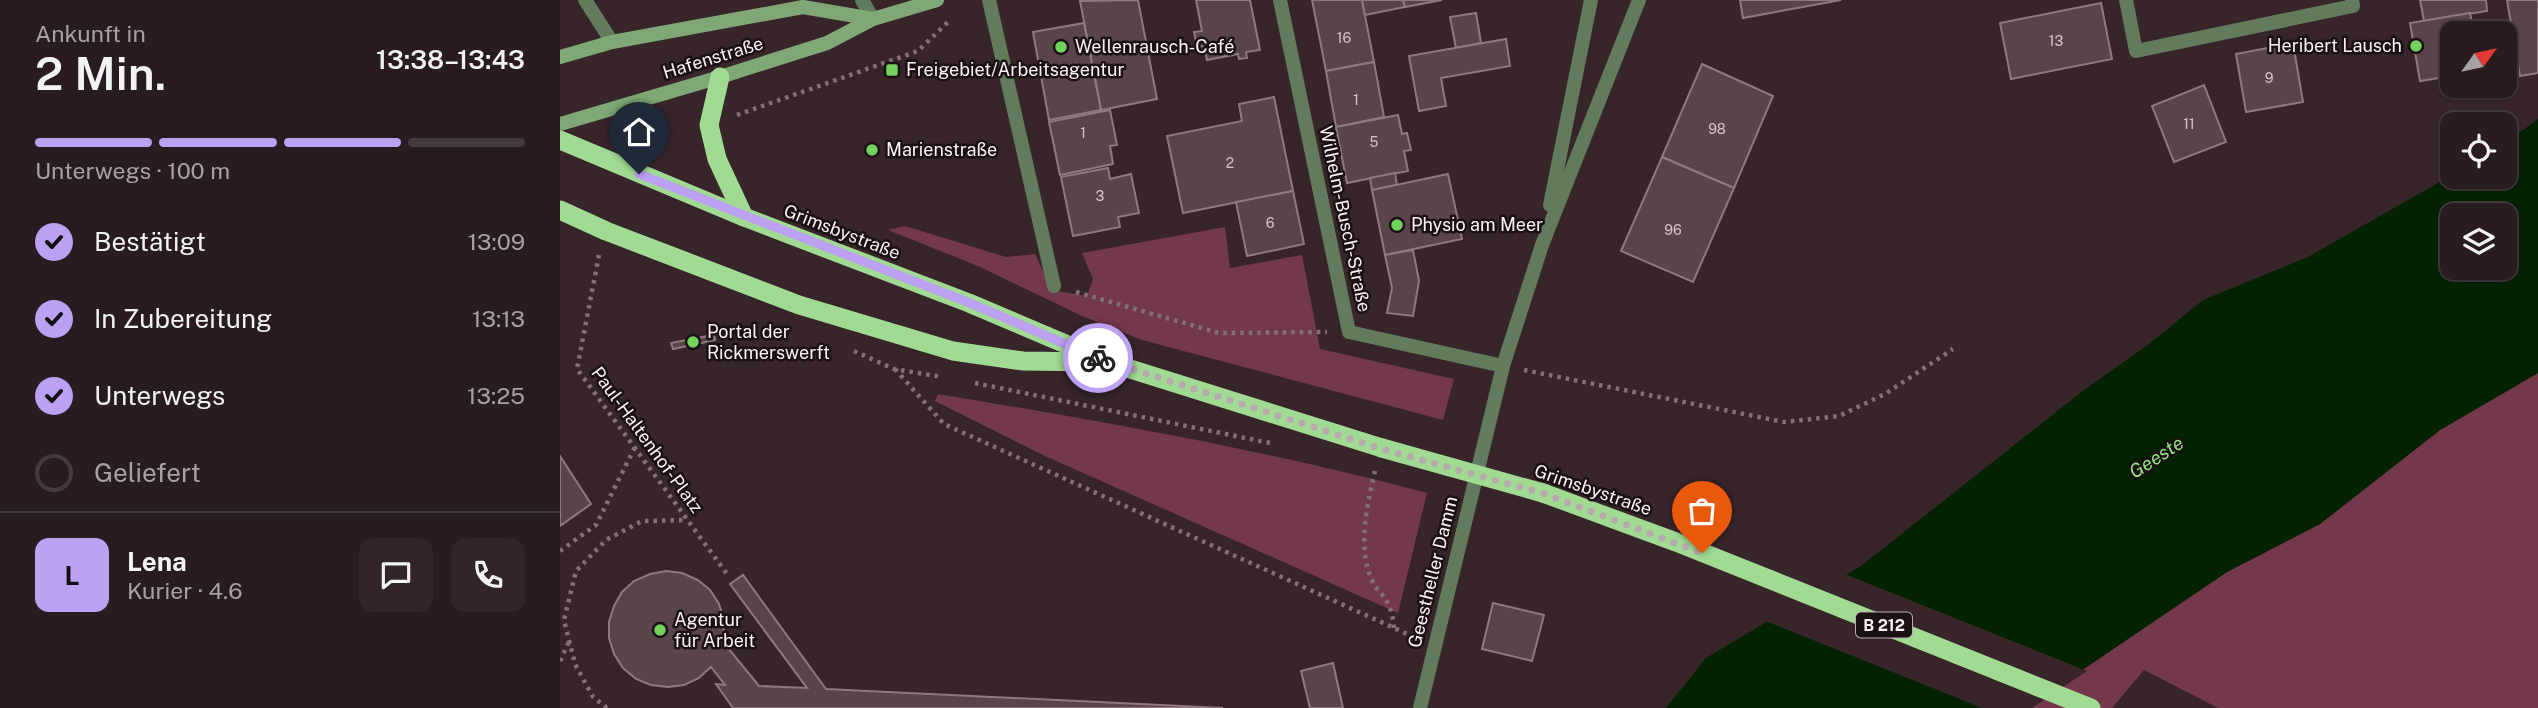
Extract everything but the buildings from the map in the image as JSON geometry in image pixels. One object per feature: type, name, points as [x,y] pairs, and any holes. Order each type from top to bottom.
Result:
[{"type":"highway","points":[[720,77],[709,125],[717,159],[744,217]]},
{"type":"highway","name":"Grimsbystraße","points":[[560,140],[744,217],[970,303],[1108,362],[1382,449],[1542,493],[1676,542],[2091,708]]},
{"type":"highway","name":"Grimsbystraße","points":[[560,210],[606,231],[799,305],[953,351],[1023,361],[1108,362]]},
{"type":"main road","name":"Hafenstraße","points":[[560,124],[827,43],[873,19],[937,0]]},
{"type":"main road","name":"Hafenstraße","points":[[560,57],[612,41],[803,7],[873,19]]},
{"type":"street","points":[[585,0],[612,41]]},
{"type":"street","points":[[862,0],[873,19]]},
{"type":"street","points":[[989,0],[1054,286]]},
{"type":"street","name":"Wilhelm-Busch-Straße","points":[[1280,0],[1349,332],[1503,366]]},
{"type":"street","name":"Geestheller Damm","points":[[1542,244],[1591,0]]},
{"type":"street","name":"Geestheller Damm","points":[[1420,708],[1503,366],[1542,244],[1639,0]]},
{"type":"street","points":[[2126,0],[2136,51],[2354,6],[2353,0]]},
{"type":"path","points":[[709,125],[918,51],[953,17]]},
{"type":"path","name":"Paul-Haltenhof-Platz","points":[[606,231],[577,369],[727,574]]},
{"type":"path","points":[[1054,286],[1219,333],[1349,332]]},
{"type":"path","points":[[1503,366],[1784,422],[1839,416],[1885,394],[1953,349]]},
{"type":"path","points":[[947,378],[894,369],[944,424],[1434,646]]},
{"type":"path","points":[[974,383],[1277,445]]},
{"type":"path","points":[[560,551],[596,525],[635,447]]},
{"type":"path","points":[[1363,468],[1375,471],[1364,532],[1367,563],[1374,585],[1385,598],[1393,615],[1394,628]]},
{"type":"path","points":[[607,708],[593,697],[575,664],[564,620],[576,571],[606,540],[642,521],[688,520]]},
{"type":"path","points":[[560,661],[569,641]]},
{"type":"shaded area","points":[[905,226],[1006,257],[1035,254],[1052,290],[1087,296],[1093,279],[1082,253],[1225,227],[1230,268],[1302,255],[1320,349],[1454,379],[1443,420],[1142,340],[1082,316],[978,266],[888,230]]},
{"type":"shaded area","points":[[2538,373],[2538,708],[2218,708],[2144,670],[2112,708],[2026,708],[2227,572],[2320,524],[2440,430]]},
{"type":"shaded area","points":[[938,394],[1184,438],[1306,463],[1427,493],[1398,613],[1045,456],[935,401]]},
{"type":"water","name":"Geeste","points":[[2538,119],[2538,373],[2440,430],[2320,524],[2227,572],[2026,708],[1666,708],[1706,658],[1861,566],[2203,300],[2308,257],[2440,182],[2440,189],[2517,189],[2517,134]]},
{"type":"pier","points":[[1842,573],[2087,671],[2032,708],[1982,708],[1763,620]]},
{"type":"way so far","points":[[1098,358],[1382,449],[1542,493],[1702,553]]},
{"type":"place","name":"Heribert Lausch","points":[[2416,46]]},
{"type":"place","name":"Wellenrausch-Café","points":[[1061,47]]},
{"type":"place","name":"Freigebiet/Arbeitsagentur","points":[[892,70]]},
{"type":"place","name":"Marienstraße","points":[[872,150]]},
{"type":"place","name":"Physio am Meer","points":[[1397,225]]},
{"type":"place","name":"Portal der Rickmerswerft","points":[[693,342]]},
{"type":"place","name":"Agentur für Arbeit","points":[[660,630]]},
{"type":"route","points":[[639,174],[970,303],[1098,358]]}]
